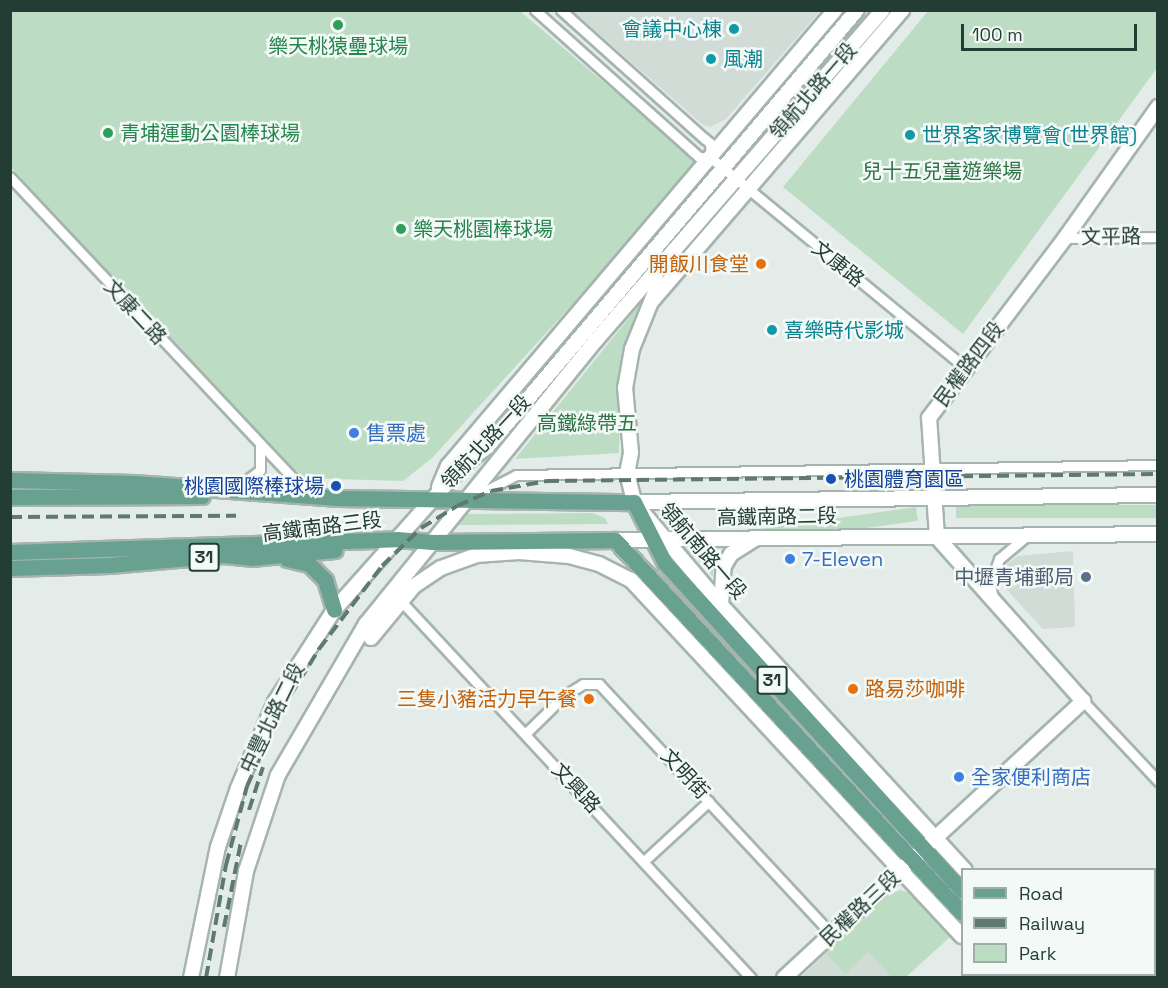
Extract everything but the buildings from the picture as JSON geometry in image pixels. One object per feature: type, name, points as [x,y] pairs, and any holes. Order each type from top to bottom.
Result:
[{"type":"main road","name":"高鐵南路三段","points":[[10,480],[235,489],[310,496]]},
{"type":"main road","name":"高鐵南路三段","points":[[10,497],[310,496],[433,500]]},
{"type":"main road","name":"高鐵南路二段","points":[[433,500],[634,502]]},
{"type":"main road","name":"領航南路一段","points":[[634,502],[659,539],[665,562],[912,859],[961,890]]},
{"type":"main road","name":"高鐵南路三段","points":[[10,552],[397,538]]},
{"type":"main road","name":"高鐵南路三段","points":[[10,567],[110,565],[224,555],[251,558],[350,548],[397,538]]},
{"type":"main road","name":"高鐵南路二段","points":[[397,538],[432,542],[615,540]]},
{"type":"main road","name":"31","points":[[615,540],[655,583]]},
{"type":"main road","points":[[224,555],[312,541]]},
{"type":"main road","points":[[251,558],[309,564],[325,580],[334,610]]},
{"type":"main road","name":"領航南路一段","points":[[655,583],[961,912]]},
{"type":"street","name":"文康路","points":[[535,10],[693,152],[711,158],[748,191],[966,368]]},
{"type":"street","name":"文康路","points":[[561,10],[705,138],[710,143],[711,158]]},
{"type":"street","name":"領航北路一段","points":[[433,500],[448,466],[835,10]]},
{"type":"street","name":"領航北路一段","points":[[433,500],[463,465],[488,446],[857,10]]},
{"type":"street","name":"領航北路一段","points":[[465,501],[656,271],[883,10]]},
{"type":"street","name":"領航北路一段","points":[[651,303],[902,10]]},
{"type":"street","name":"民權路四段","points":[[937,537],[934,498],[935,468],[929,418],[1065,238],[1158,107]]},
{"type":"street","name":"文康二路","points":[[10,177],[260,446],[310,496]]},
{"type":"street","name":"文平路","points":[[1065,238],[1158,237]]},
{"type":"street","points":[[634,502],[627,473],[631,453],[625,387],[632,350],[651,303],[656,271],[708,238]]},
{"type":"street","points":[[235,489],[260,470],[260,446]]},
{"type":"street","name":"高鐵南路二段","points":[[465,501],[516,474],[1158,465]]},
{"type":"street","name":"高鐵南路二段","points":[[634,502],[1158,495]]},
{"type":"street","name":"中豐北路二段","points":[[191,978],[218,847],[238,788],[275,702],[334,610],[433,500]]},
{"type":"street","name":"中豐北路二段","points":[[227,978],[246,872],[278,775],[366,624],[465,501]]},
{"type":"street","name":"高鐵南路二段","points":[[615,540],[1158,534]]},
{"type":"street","points":[[994,600],[993,572],[999,560],[1027,536]]},
{"type":"street","points":[[937,537],[1158,782]]},
{"type":"street","points":[[722,605],[724,566],[744,543],[758,538]]},
{"type":"street","name":"領航南路一段","points":[[659,539],[963,868]]},
{"type":"street","points":[[371,638],[400,600],[441,568],[476,555],[519,552],[569,556],[599,564],[631,580],[686,638]]},
{"type":"street","name":"31","points":[[655,583],[686,638]]},
{"type":"street","name":"文興路","points":[[400,600],[751,978]]},
{"type":"street","name":"領航南路一段","points":[[686,638],[912,859],[961,933]]},
{"type":"street","name":"文明街","points":[[525,734],[566,695],[583,684],[599,684],[831,934]]},
{"type":"street","points":[[936,838],[1083,701]]},
{"type":"street","points":[[644,861],[709,801]]},
{"type":"street","name":"民權路三段","points":[[784,978],[936,838]]},
{"type":"shaded area","points":[[573,11],[820,11],[726,119],[710,127],[703,125]]},
{"type":"shaded area","points":[[1073,551],[1075,627],[1043,629],[1006,589],[1003,579],[1007,564],[1018,556]]},
{"type":"shaded area","points":[[868,952],[891,977],[800,978],[826,953],[845,973]]},
{"type":"green space","points":[[10,11],[520,11],[693,158],[695,170],[432,458],[403,481],[300,478],[147,319],[11,167]]},
{"type":"green space","name":"兒十五兒童遊樂場","points":[[928,11],[1157,11],[1157,68],[963,334],[783,187]]},
{"type":"green space","name":"高鐵綠帶五","points":[[649,293],[620,393],[619,453],[515,459]]},
{"type":"green space","points":[[956,505],[1157,505],[1157,518],[956,518]]},
{"type":"green space","points":[[916,507],[918,521],[675,555],[673,541]]},
{"type":"green space","points":[[592,513],[605,518],[608,524],[458,525],[462,514]]},
{"type":"green space","points":[[695,556],[721,556],[714,564],[713,577]]},
{"type":"green space","points":[[900,890],[911,893],[951,936],[906,977],[891,977],[868,952],[845,974],[826,953],[887,896]]},
{"type":"railway","points":[[206,978],[226,865],[247,786],[281,711],[319,649],[382,566],[421,528],[457,506],[491,491],[547,481],[1158,474]]},
{"type":"railway","points":[[10,517],[236,516]]},
{"type":"railway","points":[[249,810],[263,767]]},
{"type":"railway","points":[[224,927],[241,842]]},
{"type":"place","name":"樂天桃猿壘球場","points":[[338,25]]},
{"type":"place","name":"會議中心棟","points":[[734,29]]},
{"type":"place","name":"風潮","points":[[711,59]]},
{"type":"place","name":"青埔運動公園棒球場","points":[[108,133]]},
{"type":"place","name":"世界客家博覽會(世界館)","points":[[910,135]]},
{"type":"place","name":"樂天桃園棒球場","points":[[401,229]]},
{"type":"place","name":"開飯川食堂","points":[[761,264]]},
{"type":"place","name":"喜樂時代影城","points":[[772,330]]},
{"type":"place","name":"售票處","points":[[354,433]]},
{"type":"place","name":"桃園體育園區","points":[[831,479]]},
{"type":"place","name":"桃園國際棒球場","points":[[336,486]]},
{"type":"place","name":"7-Eleven","points":[[790,559]]},
{"type":"place","name":"中壢青埔郵局","points":[[1086,577]]},
{"type":"place","name":"路易莎咖啡","points":[[853,689]]},
{"type":"place","name":"三隻小豬活力早午餐","points":[[589,699]]},
{"type":"place","name":"全家便利商店","points":[[959,777]]}]
